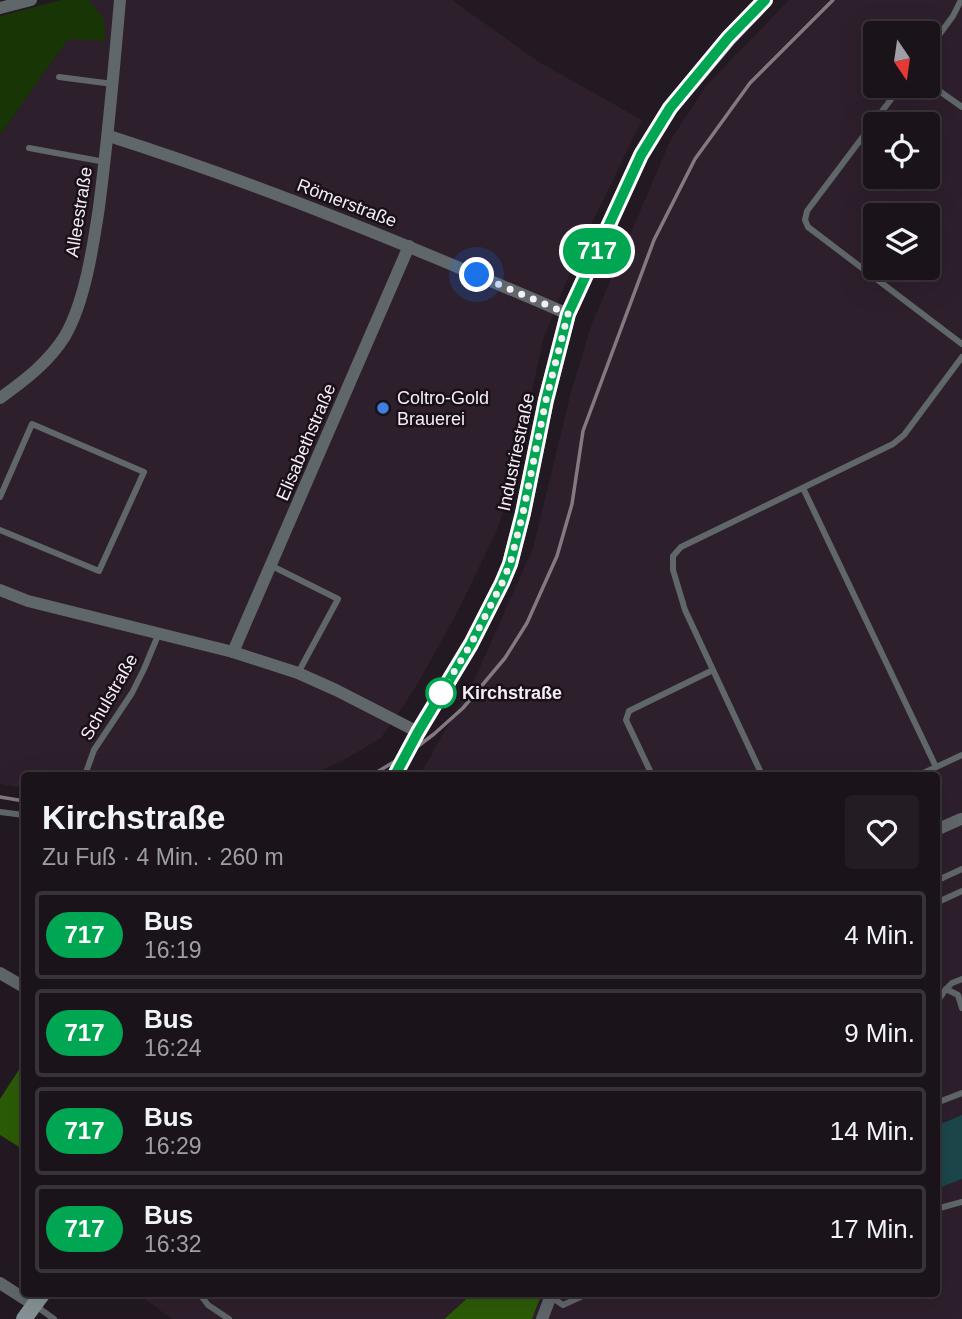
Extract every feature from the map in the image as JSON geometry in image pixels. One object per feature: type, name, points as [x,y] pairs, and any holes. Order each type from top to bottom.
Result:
[{"type":"main road","name":"Industriestraße","points":[[401,768],[418,732],[471,644],[510,564],[568,314],[641,155],[670,108],[728,38],[765,0]]},
{"type":"main road","points":[[24,1319],[39,1299]]},
{"type":"street","points":[[0,8],[31,0]]},
{"type":"street","name":"Alleestraße","points":[[0,398],[26,379],[51,355],[66,335],[79,303],[93,248],[109,136],[120,0]]},
{"type":"street","name":"Römerstraße","points":[[109,136],[311,207],[568,314]]},
{"type":"street","name":"Elisabethstraße","points":[[233,652],[409,246]]},
{"type":"street","points":[[0,590],[28,601],[233,652],[298,673],[418,732]]},
{"type":"street","points":[[940,828],[962,819]]},
{"type":"street","points":[[0,972],[21,985]]},
{"type":"street","points":[[2,1287],[21,1293]]},
{"type":"street","points":[[542,1319],[550,1297]]},
{"type":"lane","points":[[940,34],[961,0]]},
{"type":"lane","points":[[59,77],[113,84]]},
{"type":"lane","points":[[940,91],[962,107]]},
{"type":"lane","points":[[892,98],[807,211],[805,220],[808,227],[962,344]]},
{"type":"lane","points":[[29,148],[105,162]]},
{"type":"lane","points":[[761,772],[685,610],[673,569],[673,556],[681,547],[893,444],[915,421],[962,357]]},
{"type":"lane","points":[[0,497],[32,424],[144,472],[99,571],[0,530]]},
{"type":"lane","points":[[803,488],[936,767]]},
{"type":"lane","points":[[272,566],[338,599],[298,673]]},
{"type":"lane","name":"Schulstraße","points":[[86,772],[93,750],[132,692],[159,634]]},
{"type":"lane","points":[[651,772],[626,720],[629,711],[713,670]]},
{"type":"lane","points":[[925,772],[962,755]]},
{"type":"lane","points":[[0,811],[21,814]]},
{"type":"lane","points":[[940,879],[962,869]]},
{"type":"lane","points":[[940,901],[962,891]]},
{"type":"lane","points":[[940,997],[952,982],[962,979]]},
{"type":"lane","points":[[946,989],[958,995],[962,1008]]},
{"type":"lane","points":[[940,1101],[962,1093]]},
{"type":"lane","points":[[940,1208],[962,1202]]},
{"type":"lane","points":[[202,1297],[208,1305],[229,1319]]},
{"type":"lane","points":[[553,1297],[563,1305],[580,1297]]},
{"type":"lane","points":[[39,1299],[54,1319]]},
{"type":"shaded area","points":[[89,0],[452,0],[539,62],[642,120],[581,246],[543,340],[512,486],[497,530],[458,611],[414,690],[381,738],[317,772],[21,772],[21,788],[0,784],[0,135],[68,39],[104,19]]},
{"type":"shaded area","points":[[789,0],[962,0],[962,1319],[532,1319],[540,1297],[940,1297],[940,772],[422,772],[476,676],[533,548],[571,392],[591,326],[670,141],[706,86]]},
{"type":"shaded area","points":[[142,1297],[468,1297],[443,1319],[172,1319]]},
{"type":"green space","points":[[61,0],[89,0],[104,19],[105,41],[68,39],[0,135],[0,16]]},
{"type":"green space","points":[[21,1067],[21,1148],[0,1135],[0,1099]]},
{"type":"green space","points":[[469,1297],[540,1297],[532,1319],[444,1319]]},
{"type":"water","points":[[962,1115],[962,1179],[940,1187],[940,1124]]},
{"type":"railway","points":[[377,772],[409,753],[463,708],[505,658],[527,623],[557,556],[572,504],[583,431],[654,240],[695,159],[750,83],[833,0]]},
{"type":"railway","points":[[0,797],[21,800]]},
{"type":"bus line","name":"717","points":[[397,772],[471,644],[510,564],[568,314],[641,155],[670,108],[728,38],[765,0]]},
{"type":"place","name":"Coltro-Gold Brauerei","points":[[383,408]]},
{"type":"place","name":"Kirchstraße","points":[[441,693]]},
{"type":"route","points":[[441,693],[471,644],[510,564],[568,314],[477,275]]}]
